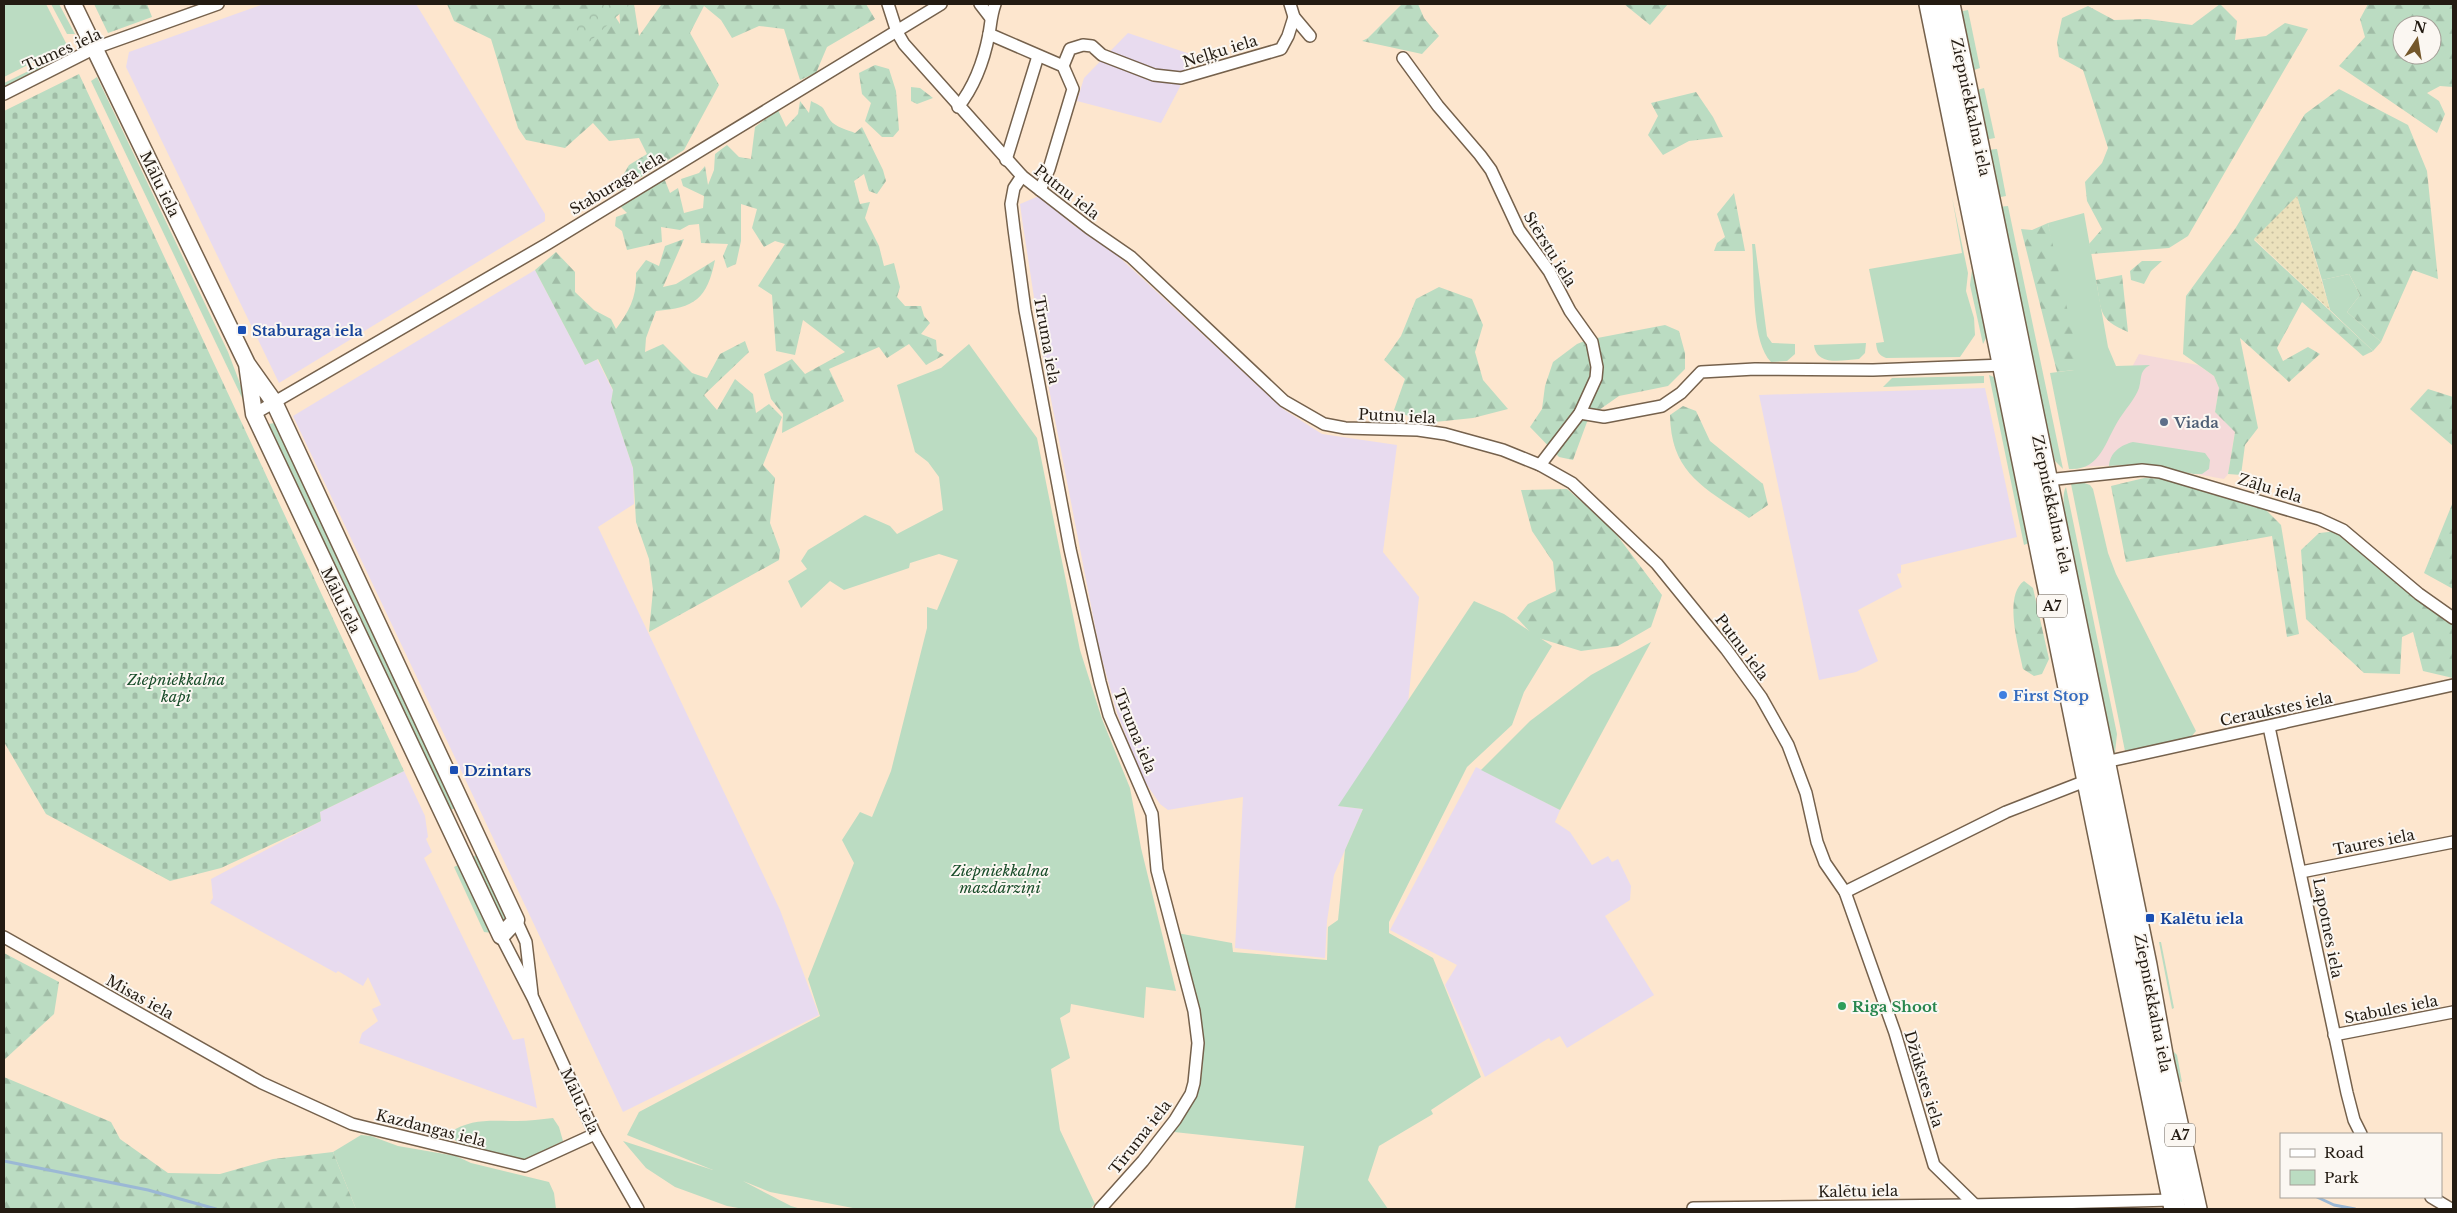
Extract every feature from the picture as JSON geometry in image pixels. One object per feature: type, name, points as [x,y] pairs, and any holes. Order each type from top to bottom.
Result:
[{"type":"highway","name":"Ziepniekkalna iela","points":[[1930,4],[2004,365],[2068,632],[2105,762],[2163,1060],[2196,1209]]},
{"type":"highway","name":"Ziepniekkalna iela","points":[[1949,4],[2047,480],[2088,780],[2174,1204]]},
{"type":"highway","points":[[2004,365],[2017,364],[2025,372]]},
{"type":"street","name":"Mālu iela","points":[[73,4],[248,364],[274,402],[470,820],[526,942],[533,998]]},
{"type":"street","name":"Tumes iela","points":[[4,94],[95,48],[218,4]]},
{"type":"street","name":"Putnu iela","points":[[888,4],[897,32],[904,44],[1006,160],[1022,176],[1130,257],[1284,401],[1324,424],[1345,428],[1418,430],[1445,434],[1503,450],[1540,464],[1572,483],[1657,564],[1698,614],[1760,697],[1791,752],[1806,794],[1824,863],[1845,892]]},
{"type":"street","name":"Staburaga iela","points":[[254,414],[546,244],[941,4]]},
{"type":"street","points":[[980,4],[990,17]]},
{"type":"street","points":[[958,106],[972,90],[989,34],[990,17],[995,4]]},
{"type":"street","points":[[1290,4],[1294,17],[1310,36]]},
{"type":"street","name":"Neļķu iela","points":[[1063,66],[1070,49],[1083,45],[1092,46],[1102,55],[1154,74],[1181,78],[1281,49],[1288,36],[1294,17]]},
{"type":"street","points":[[989,34],[1063,66],[1073,89],[1049,169],[1040,190]]},
{"type":"street","points":[[1006,160],[1038,56]]},
{"type":"street","name":"Stērstu iela","points":[[1403,58],[1438,106],[1491,170],[1519,230],[1549,271],[1570,311],[1592,342],[1597,367],[1596,378],[1580,413],[1540,464]]},
{"type":"street","name":"Tīruma iela","points":[[1022,176],[1014,188],[1012,204],[1014,229],[1025,310],[1070,549],[1109,715],[1152,814],[1157,870],[1194,1011],[1198,1043],[1191,1094],[1170,1129],[1100,1209]]},
{"type":"street","name":"Mālu iela","points":[[248,364],[254,414],[450,830],[533,998],[595,1134],[618,1178],[636,1204],[648,1209]]},
{"type":"street","points":[[1580,413],[1604,417],[1662,406],[1681,393],[1701,372],[1755,369],[1873,370],[2004,365]]},
{"type":"street","name":"Zāļu iela","points":[[2047,480],[2142,470],[2160,472],[2319,518],[2343,530],[2419,594],[2453,618]]},
{"type":"street","name":"Ceraukstes iela","points":[[2105,762],[2453,685]]},
{"type":"street","name":"Lapotnes iela","points":[[2269,727],[2334,1035],[2354,1120],[2360,1133]]},
{"type":"street","points":[[1845,892],[2006,812],[2088,780]]},
{"type":"street","points":[[450,830],[470,820]]},
{"type":"street","name":"Taures iela","points":[[2301,872],[2453,842]]},
{"type":"street","name":"Džūkstes iela","points":[[1845,892],[1895,1033],[1934,1165],[1975,1205]]},
{"type":"street","points":[[501,936],[516,920]]},
{"type":"street","name":"Misas iela","points":[[4,937],[262,1083]]},
{"type":"street","name":"Stabules iela","points":[[2334,1035],[2453,1012]]},
{"type":"street","name":"Kazdangas iela","points":[[262,1083],[352,1124],[525,1166],[595,1134]]},
{"type":"street","points":[[2433,1198],[2451,1209]]},
{"type":"street","name":"Kalētu iela","points":[[1693,1208],[2174,1204]]},
{"type":"shaded area","points":[[264,4],[416,4],[545,214],[545,221],[279,383],[126,67],[129,52]]},
{"type":"shaded area","points":[[1128,33],[1196,56],[1161,123],[1077,101],[1084,78]]},
{"type":"shaded area","points":[[1039,196],[1073,225],[1118,256],[1283,409],[1322,434],[1397,445],[1383,552],[1419,597],[1408,703],[1339,806],[1363,809],[1334,875],[1327,921],[1325,958],[1235,948],[1243,797],[1168,810],[1160,804],[1143,779],[1117,713],[1100,652],[1044,363],[1022,219],[1020,204]]},
{"type":"shaded area","name":"Dzintars","points":[[535,270],[585,365],[597,359],[613,391],[611,402],[633,468],[634,504],[598,527],[780,910],[819,1015],[623,1112],[293,416]]},
{"type":"shaded area","name":"Viada","points":[[2139,354],[2198,365],[2214,376],[2219,388],[2215,412],[2235,431],[2228,474],[2224,479],[2141,464],[2079,467]]},
{"type":"shaded area","points":[[1985,388],[2017,537],[1901,565],[1901,573],[1897,574],[1902,587],[1858,610],[1878,661],[1856,672],[1819,680],[1759,395]]},
{"type":"shaded area","points":[[1476,767],[1560,810],[1555,822],[1570,832],[1592,865],[1608,856],[1612,862],[1618,859],[1631,886],[1630,900],[1605,916],[1654,995],[1567,1048],[1560,1036],[1551,1041],[1549,1038],[1485,1077],[1445,985],[1457,965],[1390,930]]},
{"type":"shaded area","points":[[404,771],[425,816],[428,837],[426,839],[432,852],[424,858],[513,1040],[524,1038],[537,1108],[359,1043],[362,1033],[378,1021],[372,1009],[381,1005],[368,977],[363,986],[210,903],[213,898],[211,879],[321,821],[320,812]]},
{"type":"green space","points":[[4,4],[46,4],[67,45],[4,77]]},
{"type":"green space","points":[[51,4],[59,4],[75,34],[67,34]]},
{"type":"green space","points":[[94,4],[147,4],[152,17],[108,33]]},
{"type":"green space","points":[[447,4],[607,4],[620,24],[619,4],[634,4],[639,36],[660,4],[866,4],[875,19],[827,47],[816,73],[800,80],[784,29],[759,26],[732,38],[721,20],[704,6],[690,33],[719,85],[684,150],[619,191],[618,184],[629,165],[647,154],[639,138],[609,141],[593,123],[565,148],[526,140],[518,128],[491,39],[454,21]]},
{"type":"green space","points":[[593,4],[630,4],[584,47],[567,28]]},
{"type":"green space","points":[[1402,4],[1418,4],[1424,18],[1439,36],[1422,54],[1362,41],[1368,38]]},
{"type":"green space","points":[[1624,4],[1668,4],[1650,25]]},
{"type":"green space","points":[[2220,4],[2237,21],[2235,40],[2266,36],[2285,23],[2308,29],[2188,236],[2169,248],[2091,254],[2089,244],[2102,229],[2087,201],[2085,182],[2102,163],[2108,148],[2083,70],[2059,57],[2057,42],[2062,18],[2088,6],[2114,20],[2147,19],[2192,25]]},
{"type":"green space","points":[[2368,4],[2453,4],[2453,87],[2440,86],[2427,93],[2439,101],[2445,114],[2437,133],[2339,66],[2365,37],[2360,19]]},
{"type":"green space","points":[[1968,10],[1980,68],[1971,71],[1958,12]]},
{"type":"green space","points":[[63,54],[68,55],[4,87],[4,83]]},
{"type":"green space","points":[[875,65],[889,69],[896,91],[899,130],[893,137],[882,137],[865,121],[871,103],[862,94],[859,73]]},
{"type":"green space","name":"Ziepniekkalna kapi","points":[[79,74],[404,771],[320,812],[321,821],[309,827],[221,868],[170,881],[46,814],[4,742],[4,111]]},
{"type":"green space","points":[[97,77],[228,352],[247,402],[244,402],[91,81]]},
{"type":"green space","points":[[911,87],[920,88],[933,98],[917,104],[911,101]]},
{"type":"green space","points":[[1984,88],[1995,138],[1984,140],[1974,91]]},
{"type":"green space","points":[[2339,89],[2408,125],[2427,171],[2438,279],[2413,270],[2381,342],[2347,312],[2360,295],[2349,274],[2322,280],[2297,197],[2254,240],[2373,351],[2363,356],[2302,302],[2277,348],[2283,361],[2308,347],[2320,354],[2289,382],[2240,338],[2258,428],[2245,445],[2241,475],[2228,474],[2235,432],[2215,412],[2219,388],[2214,376],[2183,354],[2186,296],[2235,229],[2305,114]]},
{"type":"green space","points":[[1696,92],[1713,117],[1723,137],[1689,141],[1663,155],[1648,135],[1658,116],[1651,103]]},
{"type":"green space","points":[[800,101],[809,113],[811,101],[819,105],[835,125],[842,128],[855,133],[862,127],[883,170],[886,181],[877,194],[869,191],[864,174],[854,181],[860,204],[870,202],[865,218],[879,246],[884,266],[894,263],[900,287],[897,297],[905,306],[921,306],[924,316],[930,323],[921,334],[936,340],[937,351],[944,355],[926,365],[909,344],[887,358],[879,347],[829,369],[844,401],[782,433],[783,414],[771,399],[764,374],[792,359],[805,374],[845,352],[803,320],[795,355],[776,351],[772,295],[758,286],[785,244],[775,241],[764,247],[752,228],[757,209],[741,204],[741,241],[736,264],[727,268],[723,256],[728,244],[701,243],[699,224],[689,225],[680,230],[661,227],[662,242],[627,250],[622,231],[615,226],[616,217],[627,213],[619,205],[664,178],[670,193],[678,188],[684,213],[703,208],[704,196],[683,186],[681,179],[699,173],[705,166],[708,185],[714,170],[715,154],[727,145],[739,157],[751,159],[755,127],[778,110],[786,127],[798,114]]},
{"type":"green space","points":[[1997,149],[2006,196],[1996,198],[1986,150]]},
{"type":"green space","points":[[1734,193],[1745,251],[1714,251],[1717,243],[1725,237],[1717,214]]},
{"type":"green space","points":[[1958,194],[1989,332],[1983,344],[1970,285],[1972,270]]},
{"type":"green space","points":[[1952,197],[1968,273],[1966,291],[1974,318],[1975,335],[1960,357],[1883,357],[1878,352],[1876,343],[1884,342],[1869,269],[1962,253]]},
{"type":"green space","points":[[2008,206],[2063,469],[2055,461],[2046,420],[2040,405],[1998,207]]},
{"type":"green space","points":[[2084,213],[2108,347],[2116,366],[2150,365],[2142,372],[2137,392],[2100,454],[2088,465],[2069,469],[2050,373],[2074,370],[2048,223]]},
{"type":"green space","points":[[2048,223],[2074,339],[2074,370],[2057,372],[2021,229],[2032,230]]},
{"type":"green space","points":[[684,239],[663,287],[676,284],[715,260],[712,273],[703,292],[690,304],[669,310],[656,311],[646,338],[645,352],[663,344],[692,373],[707,378],[720,354],[745,341],[749,352],[704,395],[717,410],[735,379],[753,394],[756,413],[769,404],[782,417],[763,465],[775,478],[770,523],[780,550],[779,560],[649,632],[653,590],[649,559],[636,522],[633,468],[611,402],[613,390],[598,359],[585,365],[535,270],[556,252],[575,272],[575,292],[594,310],[611,319],[616,329],[632,303],[636,273],[646,260],[659,266],[665,246]]},
{"type":"green space","points":[[1752,244],[1755,244],[1767,336],[1772,343],[1795,344],[1795,354],[1787,361],[1771,362],[1764,352],[1760,339],[1755,307]]},
{"type":"green space","points":[[2142,261],[2162,261],[2151,271],[2144,284],[2131,280],[2130,271]]},
{"type":"green space","points":[[2349,274],[2360,295],[2347,312],[2381,342],[2373,351],[2330,310],[2322,280]]},
{"type":"green space","points":[[2122,275],[2128,332],[2111,323],[2106,318],[2101,307],[2096,280]]},
{"type":"green space","points":[[1439,287],[1472,299],[1483,325],[1475,352],[1483,380],[1508,409],[1473,418],[1425,423],[1394,410],[1405,379],[1384,360],[1401,336],[1416,299]]},
{"type":"green space","points":[[1665,325],[1679,331],[1685,353],[1685,369],[1668,386],[1619,396],[1599,410],[1587,422],[1573,460],[1559,457],[1530,427],[1542,409],[1545,386],[1553,362],[1577,344],[1587,340]]},
{"type":"green space","points":[[1866,343],[1865,353],[1859,359],[1839,361],[1820,357],[1814,345]]},
{"type":"green space","name":"Ziepniekkalna mazdārziņi","points":[[969,344],[1037,438],[1080,650],[1102,719],[1130,788],[1141,848],[1176,991],[1146,987],[1144,1018],[1071,1004],[1070,1012],[1060,1018],[1070,1058],[1051,1069],[1060,1130],[1095,1204],[1090,1209],[858,1209],[770,1192],[743,1181],[791,1206],[801,1209],[744,1209],[727,1206],[675,1187],[646,1168],[623,1141],[713,1170],[627,1135],[639,1112],[820,1016],[808,979],[854,863],[842,840],[860,812],[872,817],[891,771],[927,628],[927,607],[937,610],[958,560],[939,554],[910,563],[909,568],[844,590],[830,581],[801,608],[788,581],[807,569],[801,561],[808,550],[865,515],[890,526],[897,534],[943,510],[939,477],[928,462],[915,452],[897,385],[941,368]]},
{"type":"green space","points":[[1989,375],[1996,378],[2031,542],[2024,545]]},
{"type":"green space","points":[[1984,376],[1984,383],[1883,387],[1892,378]]},
{"type":"green space","points":[[2428,389],[2453,397],[2453,446],[2410,409]]},
{"type":"green space","points":[[1683,406],[1696,411],[1710,441],[1763,484],[1768,505],[1749,518],[1718,498],[1693,477],[1684,466],[1677,452],[1672,435],[1670,415]]},
{"type":"green space","points":[[275,423],[457,807],[448,811],[267,428],[268,424]]},
{"type":"green space","points":[[2133,442],[2205,453],[2210,460],[2209,469],[2202,474],[2194,474],[2141,464],[2109,466],[2111,457],[2117,450]]},
{"type":"green space","points":[[2144,478],[2174,479],[2261,505],[2281,525],[2299,634],[2287,637],[2272,536],[2126,562],[2111,486]]},
{"type":"green space","points":[[2079,481],[2090,485],[2093,489],[2108,553],[2116,574],[2196,731],[2191,737],[2125,751],[2071,484]]},
{"type":"green space","points":[[2066,487],[2117,734],[2115,753],[2112,751],[2068,539],[2064,504],[2064,491]]},
{"type":"green space","points":[[1567,489],[1610,526],[1662,595],[1651,627],[1618,646],[1581,651],[1535,637],[1517,618],[1528,604],[1556,591],[1553,562],[1532,531],[1521,490]]},
{"type":"green space","points":[[2453,502],[2453,589],[2424,573]]},
{"type":"green space","points":[[2338,531],[2453,624],[2453,678],[2423,671],[2413,632],[2402,637],[2400,674],[2364,673],[2306,619],[2301,550],[2319,533]]},
{"type":"green space","points":[[2024,581],[2033,588],[2049,659],[2042,674],[2034,676],[2023,669],[2014,623],[2014,598],[2018,588]]},
{"type":"green space","points":[[1474,601],[1504,614],[1552,646],[1524,692],[1512,725],[1467,767],[1389,922],[1389,933],[1433,958],[1481,1077],[1431,1110],[1433,1114],[1379,1146],[1368,1180],[1388,1209],[1295,1209],[1304,1146],[1174,1132],[1194,1102],[1198,1092],[1203,1052],[1199,1011],[1177,933],[1232,943],[1233,952],[1327,960],[1328,927],[1338,920],[1345,850],[1363,809],[1338,806]]},
{"type":"green space","points":[[1651,642],[1560,810],[1481,770],[1530,721],[1591,675]]},
{"type":"green space","points":[[480,854],[508,920],[502,924],[470,858]]},
{"type":"green space","points":[[460,864],[492,933],[484,932],[454,867]]},
{"type":"green space","points":[[2159,942],[2161,942],[2174,1008],[2172,1009]]},
{"type":"green space","points":[[4,953],[59,982],[54,1014],[4,1060]]},
{"type":"green space","points":[[2174,1052],[2177,1055],[2182,1082],[2178,1081],[2171,1054]]},
{"type":"green space","points":[[4,1077],[111,1122],[120,1139],[168,1173],[220,1174],[273,1159],[333,1152],[356,1209],[4,1209]]},
{"type":"green space","points":[[553,1118],[559,1127],[563,1141],[524,1160],[460,1145],[448,1133],[465,1125],[481,1121],[522,1121]]},
{"type":"green space","points":[[361,1135],[371,1136],[398,1146],[456,1156],[471,1163],[549,1182],[554,1193],[556,1209],[356,1209],[333,1152]]},
{"type":"sand","points":[[2297,196],[2330,310],[2254,239]]},
{"type":"waterway","points":[[4,1161],[148,1190],[216,1209]]},
{"type":"waterway","points":[[2319,1198],[2334,1205],[2355,1209]]},
{"type":"place","name":"Staburaga iela","points":[[242,330]]},
{"type":"place","name":"Viada","points":[[2164,422]]},
{"type":"place","name":"First Stop","points":[[2003,695]]},
{"type":"place","name":"Dzintars","points":[[454,770]]},
{"type":"place","name":"Kalētu iela","points":[[2150,918]]},
{"type":"place","name":"Riga Shoot","points":[[1842,1006]]}]
